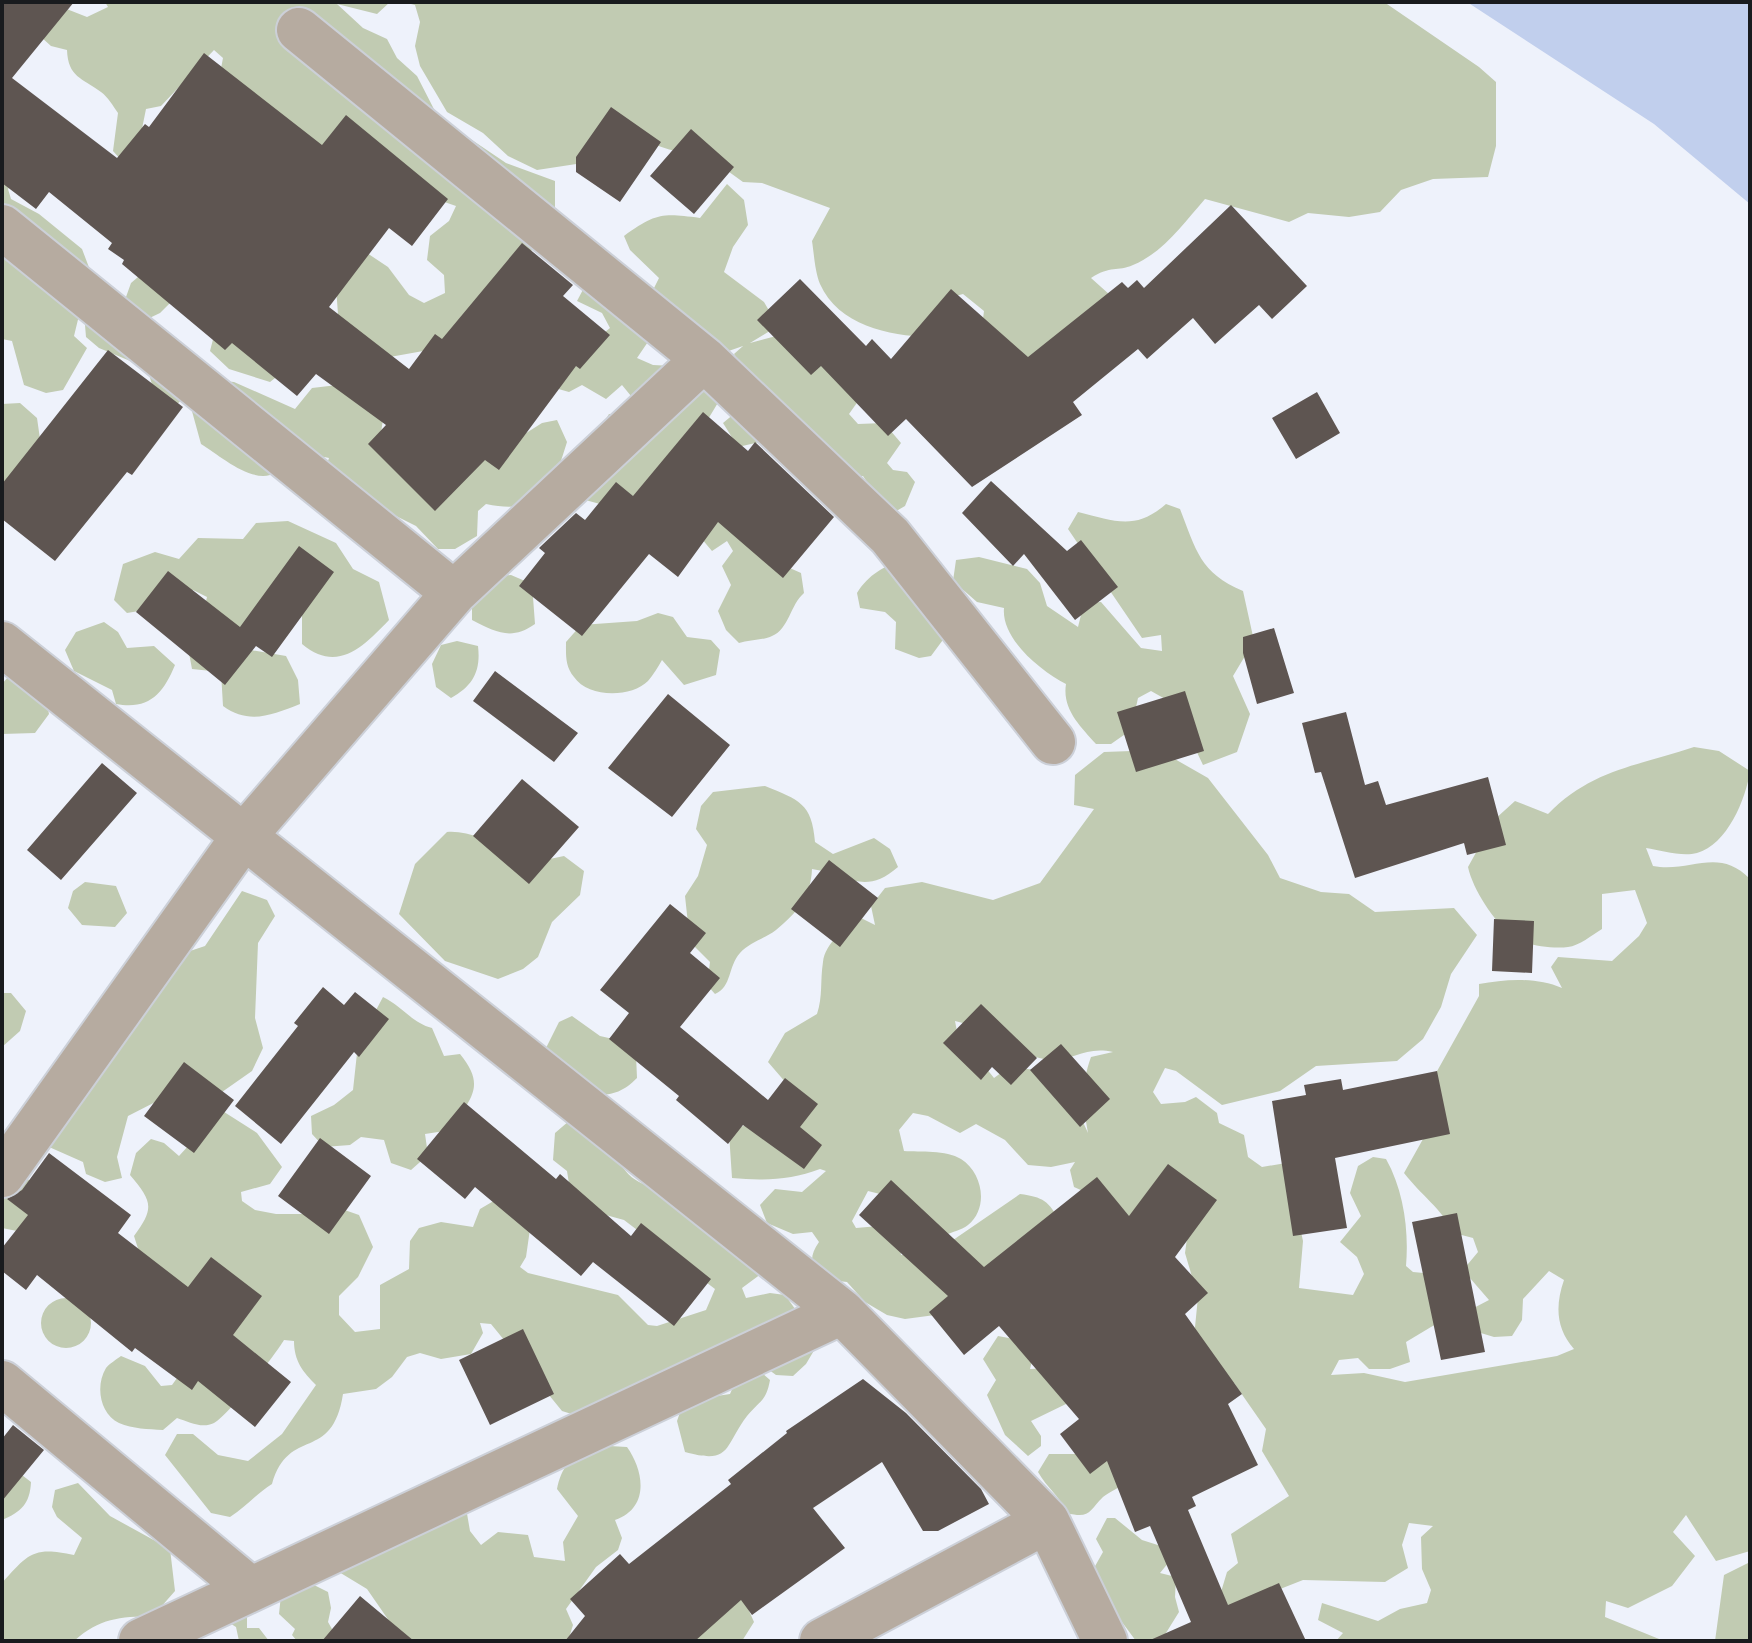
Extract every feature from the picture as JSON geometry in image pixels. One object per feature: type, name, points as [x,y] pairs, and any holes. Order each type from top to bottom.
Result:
[{"type":"street","points":[[299,30],[704,359],[890,536],[1053,742]]},
{"type":"street","points":[[2,227],[454,593]]},
{"type":"street","points":[[2,1175],[244,836],[454,593],[704,359]]},
{"type":"street","points":[[2,644],[842,1312],[1047,1521],[1105,1641]]},
{"type":"street","points":[[141,1641],[842,1312]]},
{"type":"street","points":[[2,1383],[249,1588]]},
{"type":"street","points":[[822,1641],[1047,1521]]},
{"type":"green space","points":[[2,2],[59,6],[87,17],[108,7],[105,2],[390,2],[377,14],[337,4],[363,28],[387,39],[397,58],[417,76],[438,117],[506,163],[555,181],[555,212],[532,250],[440,348],[373,360],[339,328],[335,273],[364,251],[388,267],[409,295],[424,303],[445,293],[444,275],[427,260],[430,236],[449,221],[456,206],[343,167],[218,84],[223,58],[214,50],[161,106],[146,109],[133,173],[113,151],[118,113],[104,94],[73,71],[67,50],[51,46]]},
{"type":"green space","points":[[403,2],[1384,2],[1496,82],[1496,146],[1488,177],[1433,179],[1401,190],[1380,212],[1349,217],[1308,213],[1289,222],[1205,199],[1154,253],[1133,265],[1104,271],[1091,278],[1110,295],[1034,401],[981,335],[984,311],[963,294],[948,298],[929,337],[882,331],[852,319],[839,309],[820,284],[812,241],[830,208],[762,183],[743,182],[700,151],[667,149],[616,124],[596,161],[537,170],[508,156],[483,133],[447,112],[420,66],[415,46],[420,22],[415,5]]},
{"type":"green space","points":[[2,165],[22,169],[8,189],[11,199],[39,214],[82,249],[90,270],[74,336],[87,348],[63,390],[46,393],[24,385],[12,341],[2,339]]},
{"type":"green space","points":[[727,184],[744,200],[748,225],[733,247],[724,272],[764,302],[778,326],[750,343],[780,335],[866,390],[849,414],[858,424],[884,423],[901,443],[887,463],[893,470],[907,472],[915,482],[905,506],[886,517],[861,495],[869,485],[863,476],[850,476],[764,441],[738,447],[723,423],[735,413],[741,364],[734,354],[743,346],[720,354],[656,330],[637,358],[653,365],[692,367],[722,396],[666,489],[611,507],[578,498],[601,427],[609,414],[631,415],[631,396],[622,385],[606,399],[582,385],[569,392],[541,384],[610,328],[602,313],[577,301],[603,252],[654,288],[659,278],[630,250],[624,236],[660,216],[700,218]]},
{"type":"green space","points":[[145,271],[175,298],[160,313],[139,323],[201,379],[234,382],[295,409],[312,388],[346,384],[384,412],[379,447],[461,474],[542,423],[557,420],[567,442],[550,485],[532,502],[520,506],[486,504],[478,511],[477,536],[455,549],[438,549],[416,526],[372,504],[352,481],[340,482],[326,467],[329,458],[304,458],[270,475],[243,471],[201,444],[187,393],[175,407],[154,391],[147,368],[99,348],[86,337],[84,313],[101,298],[126,297],[131,283]]},
{"type":"green space","points":[[217,324],[293,364],[270,382],[229,369],[210,351]]},
{"type":"green space","points":[[20,403],[37,418],[41,446],[2,497],[2,404]]},
{"type":"green space","points":[[1166,504],[1180,509],[1201,559],[1208,568],[1243,591],[1254,641],[1233,676],[1250,714],[1237,752],[1203,765],[1174,704],[1151,691],[1138,698],[1131,730],[1111,744],[1096,744],[1078,724],[1070,709],[1065,693],[1066,684],[1045,671],[1016,642],[1005,620],[1004,608],[977,602],[953,581],[956,560],[979,557],[1027,569],[1040,583],[1047,606],[1078,627],[1084,603],[1101,602],[1141,648],[1162,651],[1161,635],[1142,638],[1068,529],[1078,512],[1124,522],[1144,518]]},
{"type":"green space","points":[[718,510],[774,561],[801,573],[804,593],[782,628],[772,636],[739,643],[726,630],[718,611],[731,585],[722,566],[733,551],[727,541],[712,551],[701,538]]},
{"type":"green space","points":[[288,521],[336,543],[353,569],[379,582],[389,620],[350,653],[327,657],[302,644],[302,606],[245,649],[286,656],[298,680],[300,704],[251,717],[223,706],[221,672],[192,669],[185,632],[204,610],[207,597],[193,590],[157,608],[127,613],[114,600],[123,564],[155,552],[179,559],[198,538],[243,539],[256,523]]},
{"type":"green space","points":[[904,560],[948,633],[931,656],[919,658],[895,649],[896,622],[885,612],[860,608],[857,593],[867,581],[884,568]]},
{"type":"green space","points":[[511,575],[532,584],[535,624],[518,632],[504,633],[472,620],[472,595],[502,576]]},
{"type":"green space","points":[[658,613],[673,617],[687,637],[711,640],[720,650],[716,675],[684,685],[662,660],[641,687],[610,693],[589,689],[571,673],[566,642],[581,625],[637,621]]},
{"type":"green space","points":[[104,622],[118,632],[127,648],[154,646],[175,665],[160,692],[153,698],[137,705],[116,704],[112,690],[74,671],[65,650],[76,632]]},
{"type":"green space","points":[[457,641],[478,646],[478,663],[470,683],[451,698],[436,687],[432,664],[441,645]]},
{"type":"green space","points":[[8,677],[45,695],[49,714],[35,733],[2,734],[2,684]]},
{"type":"green space","points":[[1694,747],[1719,751],[1750,771],[1733,820],[1717,841],[1697,853],[1671,853],[1646,848],[1653,866],[1715,862],[1738,869],[1750,879],[1750,1551],[1716,1561],[1686,1515],[1673,1532],[1695,1556],[1672,1586],[1628,1608],[1606,1601],[1605,1617],[1664,1641],[1336,1641],[1343,1633],[1318,1620],[1322,1603],[1378,1621],[1400,1609],[1427,1603],[1431,1590],[1422,1569],[1421,1537],[1433,1526],[1409,1523],[1402,1545],[1408,1568],[1385,1582],[1303,1580],[1265,1595],[1237,1618],[1218,1602],[1227,1572],[1238,1563],[1231,1534],[1289,1496],[1262,1451],[1266,1429],[1234,1383],[1101,1387],[1031,1421],[1041,1436],[1041,1446],[1028,1456],[1005,1435],[987,1395],[996,1380],[983,1359],[998,1336],[1024,1341],[1033,1357],[1030,1369],[1055,1368],[1194,1337],[1198,1297],[1185,1253],[1189,1224],[1148,1236],[1092,1195],[1074,1187],[1070,1170],[1075,1162],[1051,1167],[1028,1165],[1005,1140],[976,1124],[960,1133],[928,1116],[913,1113],[899,1130],[904,1151],[955,1156],[968,1165],[981,1191],[975,1218],[960,1230],[945,1235],[896,1198],[868,1191],[852,1221],[856,1228],[879,1226],[900,1247],[901,1255],[940,1249],[1020,1194],[1044,1201],[1060,1222],[950,1313],[905,1319],[887,1315],[865,1302],[847,1282],[821,1279],[813,1265],[812,1256],[819,1242],[812,1232],[793,1234],[767,1223],[760,1205],[775,1189],[802,1192],[826,1171],[820,1169],[777,1179],[732,1178],[729,1133],[799,1098],[768,1062],[785,1033],[817,1014],[823,962],[837,936],[859,917],[875,925],[871,906],[885,888],[922,882],[993,900],[1040,883],[1094,809],[1074,805],[1075,775],[1104,752],[1159,750],[1208,778],[1268,855],[1280,878],[1321,892],[1349,894],[1375,912],[1454,908],[1477,935],[1451,974],[1441,1007],[1423,1039],[1397,1061],[1316,1066],[1280,1091],[1222,1105],[1176,1071],[1165,1068],[1153,1092],[1161,1104],[1185,1102],[1196,1097],[1217,1113],[1219,1123],[1244,1135],[1248,1157],[1262,1167],[1286,1163],[1303,1241],[1299,1288],[1353,1295],[1364,1274],[1357,1257],[1340,1242],[1361,1216],[1350,1193],[1358,1166],[1373,1157],[1386,1159],[1404,1211],[1406,1266],[1413,1272],[1434,1274],[1446,1318],[1406,1342],[1410,1362],[1390,1369],[1369,1369],[1358,1358],[1339,1360],[1331,1375],[1364,1373],[1405,1382],[1557,1356],[1574,1349],[1564,1333],[1559,1316],[1564,1280],[1549,1271],[1523,1299],[1522,1320],[1512,1336],[1494,1337],[1471,1330],[1466,1312],[1489,1300],[1463,1270],[1478,1252],[1473,1238],[1454,1233],[1443,1216],[1404,1173],[1437,1114],[1431,1082],[1479,996],[1479,984],[1521,980],[1562,988],[1551,967],[1558,957],[1612,961],[1639,936],[1647,923],[1635,890],[1602,894],[1602,929],[1577,945],[1562,948],[1539,946],[1512,936],[1485,904],[1468,867],[1494,820],[1515,801],[1548,814],[1582,787],[1599,778]],"holes":[[[955,1021],[1041,1059],[1060,1059],[1095,1051],[1113,1052],[1091,1057],[1084,1095],[1088,1133],[1078,1111],[1046,1071],[1009,1067],[994,1078],[978,1058],[960,1047]]]},
{"type":"green space","points":[[765,786],[802,805],[811,819],[815,842],[833,854],[874,838],[890,849],[898,867],[886,876],[866,882],[812,869],[806,896],[796,910],[776,930],[740,953],[724,986],[715,994],[707,985],[710,962],[690,942],[685,896],[698,876],[707,845],[696,829],[701,806],[713,792]]},
{"type":"green space","points":[[447,832],[468,834],[489,841],[526,864],[564,856],[584,871],[580,895],[552,922],[538,957],[523,969],[498,979],[445,961],[399,914],[415,864]]},
{"type":"green space","points":[[85,882],[116,886],[127,913],[115,927],[82,925],[68,908],[73,891]]},
{"type":"green space","points":[[242,891],[267,900],[275,916],[258,943],[255,1018],[263,1048],[252,1071],[212,1099],[171,1094],[128,1116],[117,1157],[122,1178],[105,1182],[86,1174],[83,1162],[22,1135],[160,961],[205,946]]},
{"type":"green space","points":[[2,993],[11,993],[26,1011],[20,1031],[2,1047]]},
{"type":"green space","points":[[383,997],[432,1028],[444,1056],[460,1054],[473,1075],[473,1092],[451,1130],[425,1134],[428,1155],[411,1170],[391,1163],[384,1140],[361,1137],[350,1145],[324,1147],[312,1134],[311,1116],[334,1105],[353,1090],[358,1044]]},
{"type":"green space","points":[[572,1016],[600,1036],[622,1041],[636,1055],[637,1078],[618,1091],[596,1095],[545,1050],[559,1022]]},
{"type":"green space","points":[[221,1110],[257,1133],[282,1167],[270,1184],[241,1192],[242,1201],[255,1210],[276,1214],[316,1214],[336,1207],[359,1215],[373,1247],[358,1277],[339,1296],[339,1315],[355,1332],[380,1329],[380,1285],[409,1269],[410,1241],[419,1228],[441,1222],[473,1227],[480,1209],[497,1199],[531,1222],[526,1257],[520,1267],[528,1273],[618,1295],[648,1325],[657,1326],[706,1310],[715,1289],[624,1220],[595,1212],[570,1190],[567,1171],[553,1160],[555,1133],[569,1121],[608,1137],[619,1162],[635,1180],[652,1187],[769,1268],[742,1288],[746,1298],[770,1293],[785,1295],[819,1342],[806,1364],[793,1376],[776,1375],[731,1342],[578,1416],[562,1411],[491,1324],[480,1323],[483,1333],[471,1354],[441,1359],[420,1353],[407,1357],[392,1377],[376,1389],[343,1394],[330,1429],[289,1455],[279,1466],[272,1484],[230,1517],[211,1513],[165,1455],[177,1434],[193,1434],[218,1455],[248,1461],[282,1434],[316,1385],[300,1366],[294,1341],[284,1340],[240,1398],[221,1418],[209,1425],[177,1418],[163,1430],[124,1425],[107,1413],[100,1391],[106,1368],[121,1356],[145,1366],[161,1386],[172,1385],[185,1367],[149,1283],[134,1236],[145,1218],[148,1205],[143,1192],[130,1175],[136,1153],[151,1139],[164,1143],[179,1156]]},
{"type":"green space","points":[[17,1177],[34,1181],[32,1234],[2,1228],[2,1181]]},
{"type":"green space","points":[[66,1298],[84,1305],[91,1323],[84,1341],[66,1348],[48,1341],[41,1323],[48,1305]]},
{"type":"green space","points":[[754,1366],[770,1380],[767,1393],[747,1416],[730,1444],[719,1454],[711,1456],[685,1452],[677,1421],[684,1401],[730,1394],[740,1371]]},
{"type":"green space","points":[[592,1445],[627,1447],[640,1477],[639,1498],[634,1507],[615,1520],[622,1538],[618,1550],[596,1567],[566,1609],[573,1625],[568,1641],[403,1641],[367,1589],[339,1572],[339,1537],[465,1502],[470,1531],[481,1545],[498,1532],[528,1535],[534,1557],[565,1561],[563,1542],[578,1516],[557,1489],[568,1462]]},
{"type":"green space","points":[[1109,1449],[1126,1483],[1103,1497],[1085,1514],[1067,1513],[1038,1472],[1049,1454],[1090,1454]]},
{"type":"green space","points":[[2,1465],[9,1465],[31,1482],[29,1496],[23,1506],[2,1520]]},
{"type":"green space","points":[[78,1483],[110,1516],[170,1549],[175,1591],[153,1616],[110,1620],[74,1641],[2,1641],[2,1583],[32,1555],[60,1552],[74,1555],[82,1538],[57,1517],[52,1507],[55,1490]]},
{"type":"green space","points":[[1107,1518],[1115,1518],[1142,1540],[1164,1547],[1169,1562],[1160,1573],[1176,1577],[1175,1597],[1179,1612],[1161,1641],[1136,1641],[1099,1591],[1094,1568],[1103,1552],[1096,1539]]},
{"type":"green space","points":[[1750,1562],[1750,1641],[1715,1641],[1724,1575]]},
{"type":"green space","points":[[310,1583],[328,1592],[331,1608],[328,1622],[336,1636],[331,1641],[297,1641],[292,1635],[295,1629],[279,1614],[281,1595]]},
{"type":"green space","points":[[743,1597],[754,1622],[742,1641],[684,1641]]},
{"type":"green space","points":[[247,1601],[247,1628],[259,1628],[269,1641],[239,1641],[236,1627],[228,1622]]},
{"type":"water","points":[[1467,2],[1750,2],[1750,204],[1654,124]]},
{"type":"building","points":[[2,2],[74,2],[12,78],[117,158],[145,124],[149,127],[204,53],[322,145],[346,115],[448,199],[412,246],[389,228],[329,307],[409,369],[435,334],[442,339],[522,243],[573,285],[563,296],[610,335],[580,369],[576,366],[499,470],[485,460],[435,511],[368,444],[386,425],[316,374],[297,396],[232,343],[225,350],[122,264],[124,260],[108,249],[112,243],[49,192],[36,209],[2,183]]},
{"type":"building","points":[[611,107],[661,142],[620,202],[576,172],[576,157]]},
{"type":"building","points":[[691,129],[734,167],[694,214],[650,176]]},
{"type":"building","points":[[1231,205],[1307,286],[1272,319],[1259,305],[1215,344],[1193,318],[1147,359],[1138,349],[1073,402],[1082,415],[972,487],[906,419],[888,436],[821,366],[811,375],[757,320],[800,279],[866,346],[872,339],[891,359],[951,289],[1028,357],[1122,282],[1128,288],[1137,280],[1144,288]]},
{"type":"building","points":[[108,350],[183,407],[132,475],[127,472],[55,561],[2,519],[2,484]]},
{"type":"building","points":[[1317,392],[1340,433],[1296,459],[1272,418]]},
{"type":"building","points":[[703,412],[748,451],[755,442],[834,517],[783,578],[718,522],[678,577],[649,554],[582,636],[519,586],[545,553],[539,548],[576,513],[585,520],[616,482],[633,496]]},
{"type":"building","points":[[991,481],[1067,551],[1081,540],[1118,587],[1075,620],[1024,554],[1013,566],[962,513]]},
{"type":"building","points":[[299,546],[334,572],[272,657],[256,646],[225,685],[136,612],[168,571],[240,627]]},
{"type":"building","points":[[1274,628],[1294,693],[1257,704],[1243,653],[1243,637]]},
{"type":"building","points":[[495,671],[578,733],[554,762],[473,701]]},
{"type":"building","points":[[1185,691],[1204,751],[1136,772],[1117,712]]},
{"type":"building","points":[[668,694],[730,745],[672,817],[608,768]]},
{"type":"building","points":[[1346,712],[1365,785],[1378,781],[1386,805],[1488,777],[1506,845],[1467,855],[1464,843],[1355,878],[1321,772],[1315,773],[1302,723]]},
{"type":"building","points":[[102,763],[137,793],[61,880],[27,850]]},
{"type":"building","points":[[522,779],[579,827],[529,884],[473,836]]},
{"type":"building","points":[[829,860],[878,898],[840,947],[791,909]]},
{"type":"building","points":[[670,904],[706,933],[690,953],[720,978],[680,1027],[768,1100],[785,1078],[818,1104],[800,1127],[822,1145],[804,1169],[743,1125],[728,1144],[676,1100],[679,1096],[609,1039],[629,1013],[600,990]]},
{"type":"building","points":[[1494,919],[1534,921],[1532,973],[1492,971]]},
{"type":"building","points":[[323,987],[344,1005],[355,992],[389,1019],[359,1057],[354,1052],[281,1144],[235,1106],[298,1026],[294,1023]]},
{"type":"building","points":[[981,1004],[1037,1058],[1011,1085],[992,1067],[981,1080],[943,1043]]},
{"type":"building","points":[[1061,1044],[1110,1099],[1080,1127],[1030,1070]]},
{"type":"building","points":[[184,1062],[234,1100],[194,1153],[144,1116]]},
{"type":"building","points":[[1437,1071],[1450,1134],[1335,1158],[1347,1228],[1293,1236],[1272,1101],[1306,1095],[1304,1085],[1341,1079],[1343,1090]]},
{"type":"building","points":[[464,1102],[556,1179],[560,1174],[631,1236],[641,1223],[711,1279],[674,1326],[593,1262],[581,1276],[475,1187],[465,1199],[417,1159]]},
{"type":"building","points":[[320,1138],[371,1176],[329,1234],[278,1196]]},
{"type":"building","points":[[49,1153],[131,1215],[118,1233],[188,1287],[211,1257],[262,1296],[233,1335],[291,1382],[255,1427],[198,1381],[192,1390],[135,1348],[132,1352],[37,1275],[26,1290],[2,1271],[2,1248],[28,1215],[7,1199],[22,1190]]},
{"type":"building","points":[[1168,1164],[1217,1200],[1175,1257],[1208,1293],[1185,1314],[1242,1394],[1228,1404],[1258,1465],[1192,1497],[1196,1506],[1188,1510],[1228,1605],[1279,1583],[1306,1641],[1148,1641],[1191,1622],[1150,1526],[1135,1532],[1107,1461],[1090,1474],[1060,1434],[1079,1419],[999,1326],[964,1355],[929,1312],[948,1296],[859,1215],[891,1180],[984,1267],[1097,1177],[1129,1216]]},
{"type":"building","points":[[1457,1213],[1485,1352],[1441,1360],[1412,1222]]},
{"type":"building","points":[[523,1329],[554,1394],[490,1425],[459,1360]]},
{"type":"building","points":[[863,1379],[906,1413],[981,1489],[989,1504],[938,1531],[923,1531],[882,1462],[813,1508],[845,1548],[752,1615],[741,1600],[695,1641],[565,1641],[585,1616],[570,1599],[620,1554],[629,1564],[731,1484],[728,1480],[786,1431]]},
{"type":"building","points":[[13,1425],[44,1450],[2,1501],[2,1439]]},
{"type":"building","points":[[360,1596],[414,1641],[322,1641]]}]
